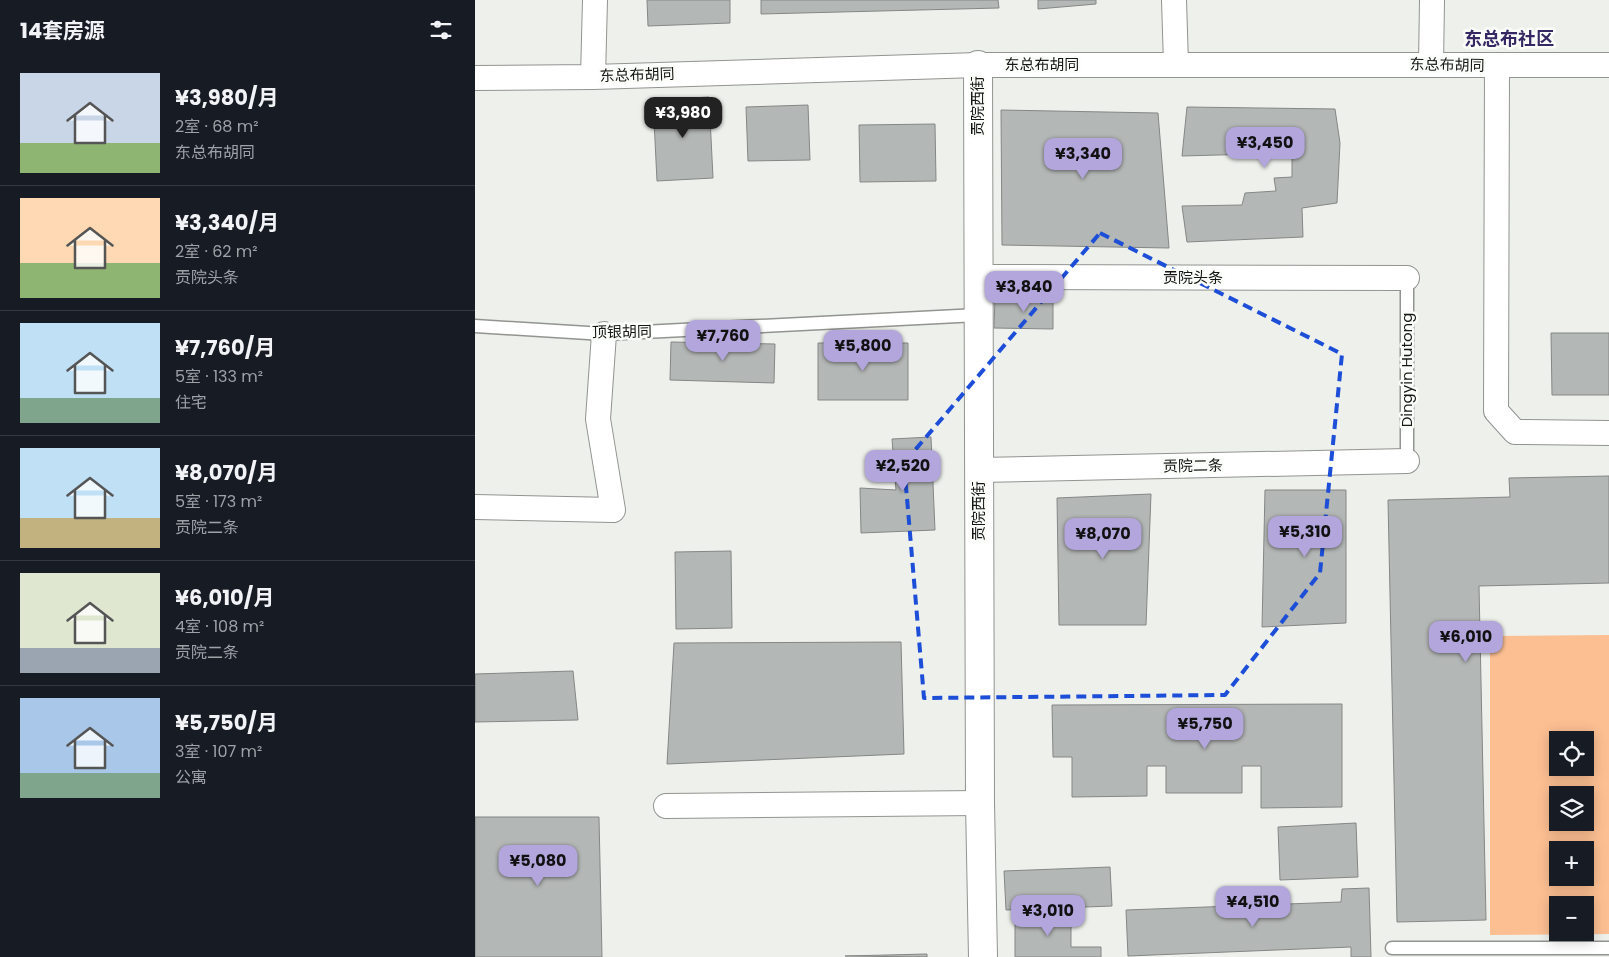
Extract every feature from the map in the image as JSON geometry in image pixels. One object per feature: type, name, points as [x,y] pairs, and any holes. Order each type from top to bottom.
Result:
[{"type":"street","points":[[593,77],[595,0]]},
{"type":"street","points":[[1174,0],[1176,64]]},
{"type":"street","points":[[1431,64],[1432,0]]},
{"type":"street","name":"东总布胡同","points":[[475,78],[593,77],[978,65],[1609,65]]},
{"type":"street","name":"贡院西街","points":[[978,65],[980,803],[983,957]]},
{"type":"street","points":[[1497,66],[1496,412],[1515,432],[1609,433]]},
{"type":"street","name":"贡院头条","points":[[979,277],[1407,278]]},
{"type":"street","points":[[475,507],[613,510],[598,419],[604,334]]},
{"type":"street","name":"贡院二条","points":[[979,470],[1407,462]]},
{"type":"street","points":[[666,806],[980,803]]},
{"type":"lane","name":"Dingyin Hutong","points":[[1407,278],[1407,462]]},
{"type":"lane","name":"顶银胡同","points":[[475,326],[604,334],[979,315]]},
{"type":"lane","points":[[1392,948],[1604,951]]},
{"type":"highlighted area","points":[[1100,233],[1342,354],[1320,573],[1225,695],[924,698],[904,463]]},
{"type":"shaded area","points":[[1609,635],[1609,934],[1594,934],[1594,896],[1549,896],[1549,935],[1490,935],[1490,636]]},
{"type":"building","points":[[647,0],[730,0],[730,23],[648,26]]},
{"type":"building","points":[[761,0],[998,0],[999,8],[761,14]]},
{"type":"building","points":[[1038,0],[1096,0],[1096,4],[1038,9]]},
{"type":"building","points":[[709,97],[713,178],[657,181],[653,100]]},
{"type":"building","points":[[808,105],[810,160],[748,161],[746,107]]},
{"type":"building","points":[[1187,107],[1335,109],[1340,143],[1337,203],[1302,208],[1303,237],[1187,242],[1182,206],[1242,205],[1245,193],[1276,191],[1274,178],[1292,177],[1292,153],[1182,156]]},
{"type":"building","points":[[1001,110],[1158,113],[1169,248],[1002,245]]},
{"type":"building","points":[[935,124],[936,181],[860,182],[859,125]]},
{"type":"building","points":[[995,297],[1053,297],[1053,329],[994,328]]},
{"type":"building","points":[[1551,333],[1609,333],[1609,395],[1552,395]]},
{"type":"building","points":[[671,342],[775,344],[774,383],[670,380]]},
{"type":"building","points":[[818,343],[908,343],[908,400],[818,400]]},
{"type":"building","points":[[931,437],[935,530],[861,533],[860,488],[896,490],[892,439]]},
{"type":"building","points":[[1609,476],[1609,583],[1479,586],[1486,920],[1397,922],[1388,500],[1510,497],[1509,478]]},
{"type":"building","points":[[1265,490],[1346,490],[1346,623],[1262,627]]},
{"type":"building","points":[[1151,494],[1146,625],[1059,625],[1057,498]]},
{"type":"building","points":[[731,551],[732,628],[676,629],[675,552]]},
{"type":"building","points":[[901,642],[904,754],[667,764],[674,643]]},
{"type":"building","points":[[573,671],[578,720],[475,722],[475,674]]},
{"type":"building","points":[[1342,704],[1342,807],[1261,808],[1261,766],[1242,766],[1242,793],[1166,793],[1166,766],[1147,766],[1147,796],[1072,797],[1072,757],[1053,757],[1052,705]]},
{"type":"building","points":[[475,817],[599,817],[602,957],[475,957]]},
{"type":"building","points":[[1356,823],[1358,877],[1280,880],[1278,827]]},
{"type":"building","points":[[1110,867],[1112,906],[1006,910],[1004,871]]},
{"type":"building","points":[[1369,888],[1371,957],[1351,957],[1351,947],[1128,956],[1126,910],[1341,902],[1342,889]]},
{"type":"building","points":[[1015,914],[1071,914],[1071,947],[1101,947],[1101,957],[1015,957]]},
{"type":"building","points":[[927,954],[927,957],[845,956]]},
{"type":"district","name":"东总布社区","points":[[1509,39]]}]
